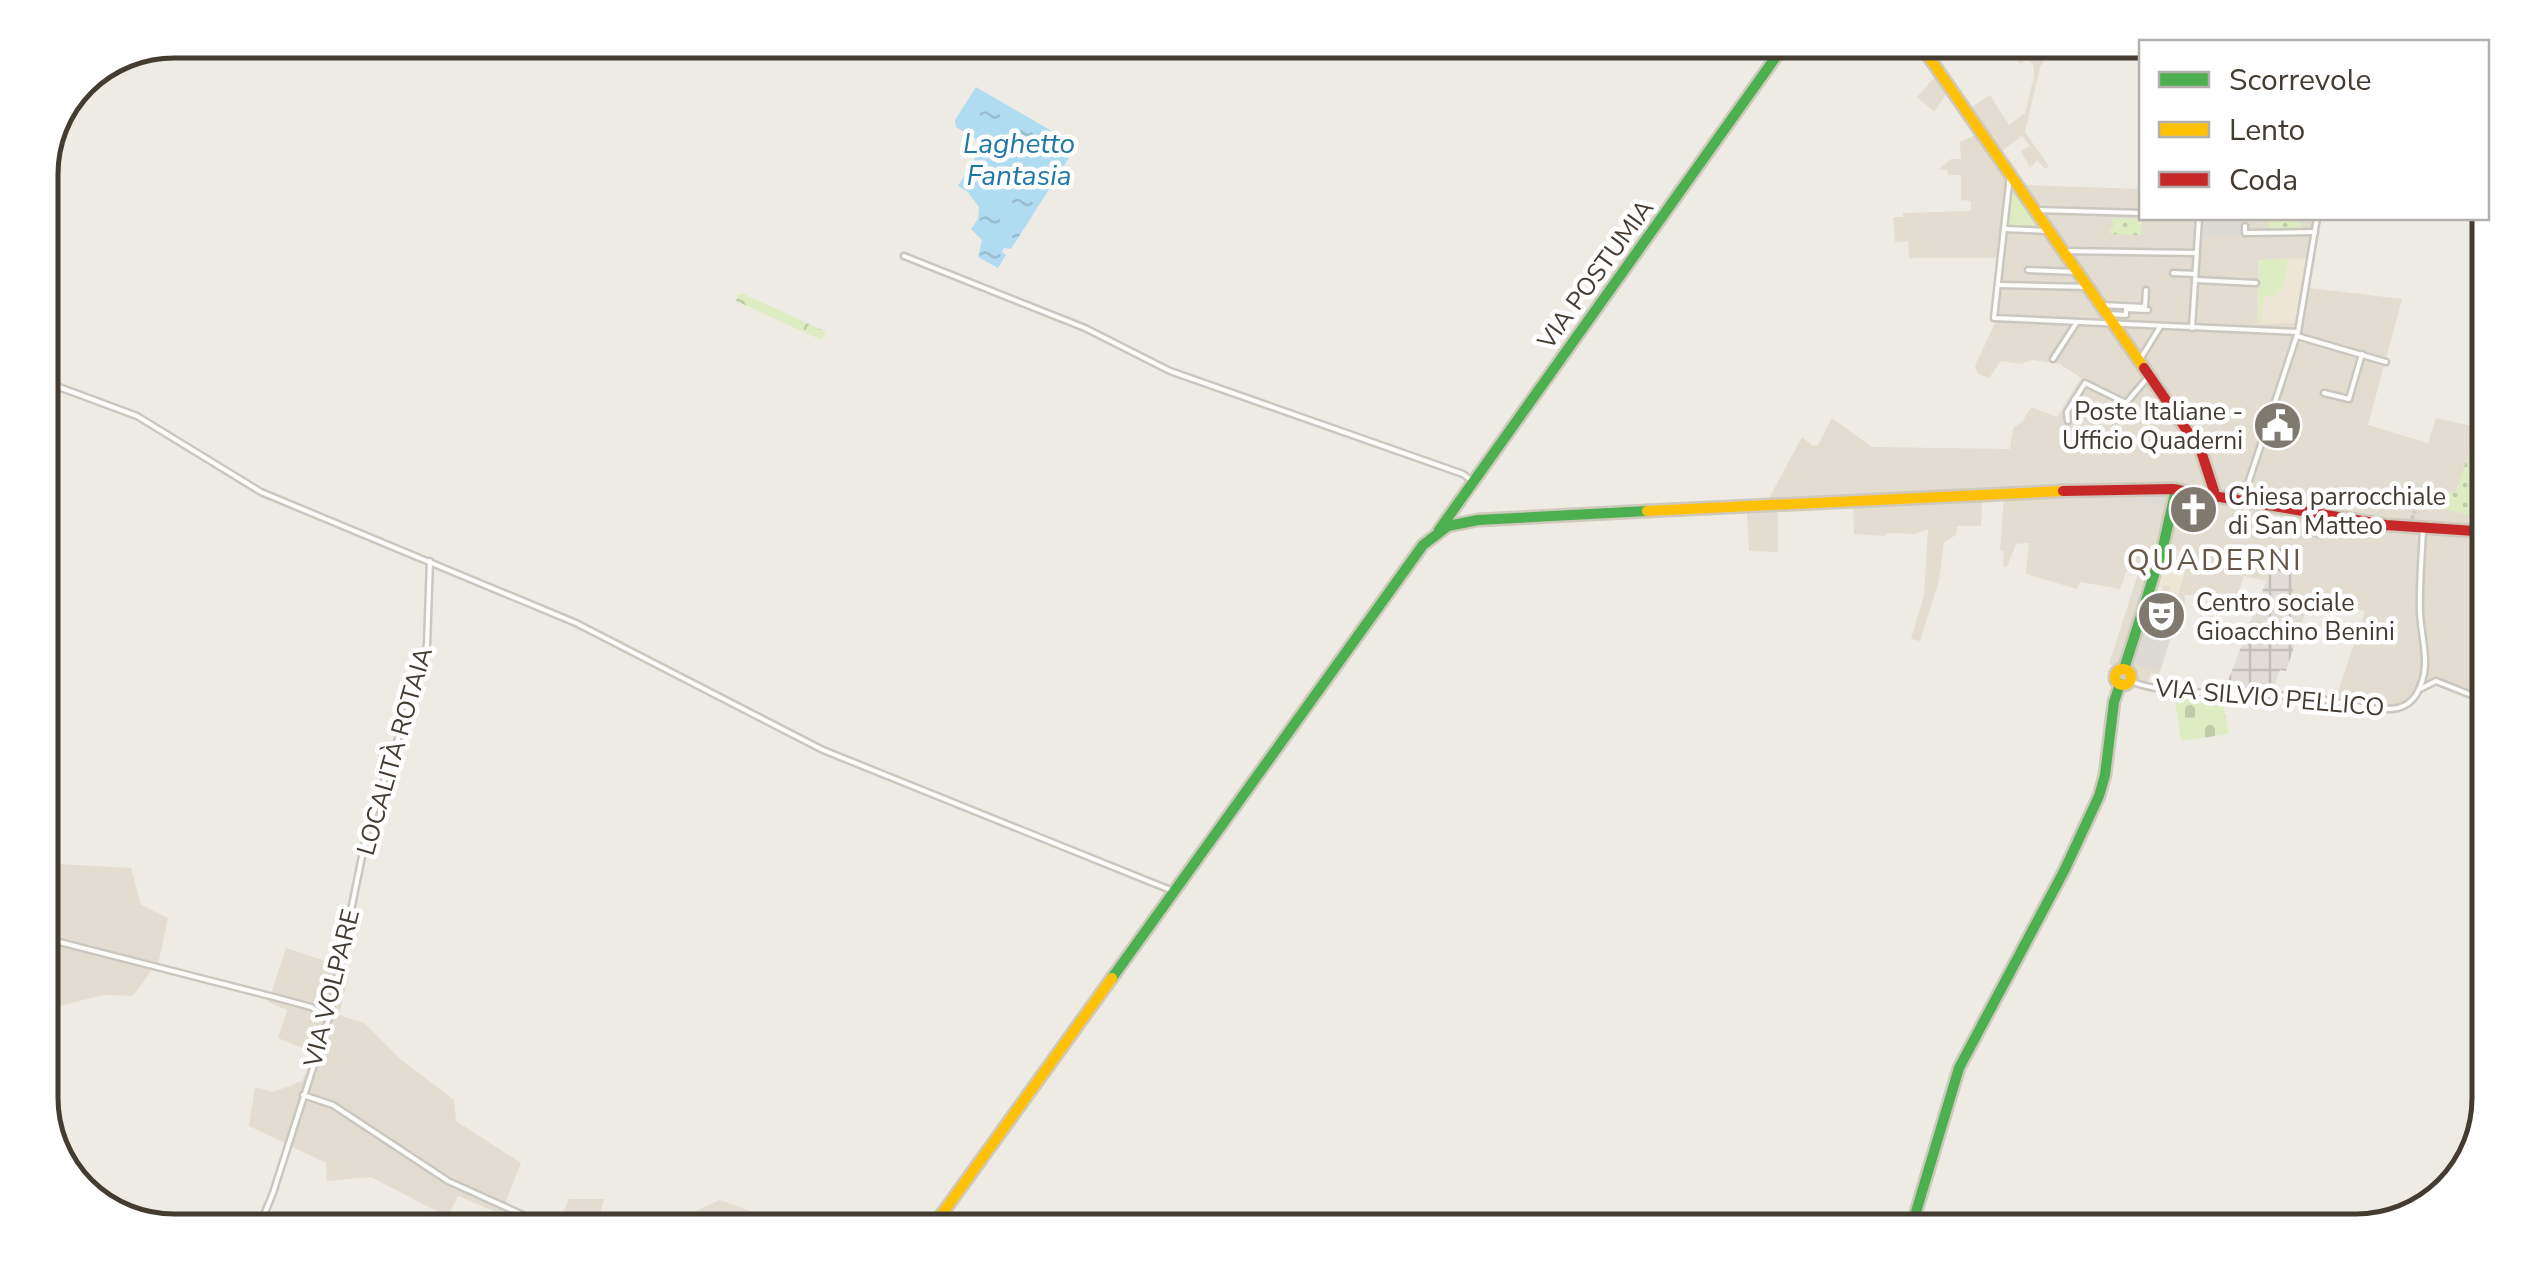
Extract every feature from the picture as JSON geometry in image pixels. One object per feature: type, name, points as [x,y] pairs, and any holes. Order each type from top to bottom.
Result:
[{"type":"main road","name":"VIA POSTUMIA","points":[[942,1214],[1423,545],[1438,532],[1775,58]]},
{"type":"main road","points":[[1929,58],[2202,451],[2216,494]]},
{"type":"main road","points":[[1915,1214],[1960,1068],[2062,875],[2099,796],[2114,702],[2130,674],[2124,670],[2163,546],[2176,489]]},
{"type":"main road","points":[[1438,532],[1478,520],[1990,493],[2176,489],[2330,517],[2471,530]]},
{"type":"street","points":[[2010,175],[1994,318],[2077,322],[2146,307],[2146,290]]},
{"type":"street","points":[[2035,210],[2139,212]]},
{"type":"street","points":[[2192,328],[2199,220]]},
{"type":"street","points":[[2243,499],[2297,334],[2317,220]]},
{"type":"street","points":[[2245,226],[2246,232],[2315,232]]},
{"type":"street","points":[[2005,229],[2049,231]]},
{"type":"street","points":[[2063,251],[2196,253]]},
{"type":"street","points":[[904,256],[1103,336],[1170,371],[1464,474],[1472,481]]},
{"type":"street","points":[[2028,270],[2077,272]]},
{"type":"street","points":[[2173,273],[2256,283]]},
{"type":"street","points":[[1998,285],[2088,287]]},
{"type":"street","points":[[2296,300],[2303,301]]},
{"type":"street","points":[[2107,314],[2126,314],[2126,309],[2148,310]]},
{"type":"street","points":[[2107,314],[2161,326],[2297,334],[2386,362]]},
{"type":"street","points":[[2054,360],[2077,322]]},
{"type":"street","points":[[2139,361],[2161,326]]},
{"type":"street","points":[[2324,392],[2349,400],[2362,354]]},
{"type":"street","points":[[2068,421],[2068,412],[2085,383],[2126,403],[2149,376]]},
{"type":"street","points":[[58,387],[138,416],[261,492],[576,623],[823,750],[1174,891]]},
{"type":"street","points":[[2314,514],[2311,531],[2321,535],[2330,517]]},
{"type":"street","name":"VIA SILVIO PELLICO","points":[[2125,683],[2388,708],[2408,704],[2427,671],[2415,525]]},
{"type":"street","name":"LOCALITÀ ROTAIA","points":[[357,882],[370,822],[422,667],[427,644],[430,561]]},
{"type":"street","points":[[2427,671],[2436,681],[2472,695]]},
{"type":"street","points":[[2427,671],[2427,684]]},
{"type":"street","points":[[2422,678],[2427,684]]},
{"type":"street","points":[[2419,689],[2436,681]]},
{"type":"street","name":"VIA VOLPARE","points":[[264,1214],[328,1018],[357,882]]},
{"type":"street","points":[[58,942],[274,997],[311,1008],[328,1018]]},
{"type":"street","name":"VIA VOLPARE","points":[[303,1095],[334,1105],[448,1181],[521,1214]]},
{"type":"shaded area","points":[[2013,58],[2046,58],[2040,68],[2025,132],[2049,166],[2045,169],[2037,160],[2030,168],[2021,151],[2030,146],[2022,136],[1999,153],[2021,185],[2139,189],[2139,220],[2321,220],[2310,288],[2402,299],[2368,425],[2428,443],[2436,418],[2471,426],[2472,698],[2435,685],[2399,709],[2334,704],[2365,611],[2344,606],[2346,597],[2331,593],[2327,604],[2311,600],[2308,605],[2290,599],[2296,564],[2281,545],[2266,581],[2244,576],[2236,599],[2185,595],[2183,625],[2172,634],[2159,675],[2151,673],[2148,682],[2109,678],[2117,667],[2109,664],[2138,574],[2127,570],[2120,589],[2080,582],[2077,589],[2026,574],[2029,543],[2016,544],[2007,567],[2003,566],[2004,552],[2000,550],[2004,498],[1982,499],[1981,526],[1957,526],[1956,535],[1944,542],[1939,581],[1920,641],[1911,639],[1924,595],[1928,529],[1915,534],[1854,534],[1853,505],[1801,507],[1778,511],[1778,552],[1749,551],[1747,514],[1737,513],[1736,504],[1767,502],[1802,437],[1813,446],[1818,445],[1832,418],[1872,447],[2010,449],[2013,428],[2031,407],[2057,417],[2081,378],[2060,364],[2032,360],[2021,364],[2001,361],[1989,378],[1978,374],[1975,366],[1995,323],[1991,314],[1998,258],[1909,258],[1908,241],[1895,242],[1893,217],[1903,217],[1903,213],[1971,211],[1971,201],[1961,200],[1961,175],[1948,175],[1947,170],[1939,169],[1951,159],[1961,159],[1960,142],[1978,134],[1948,92],[1934,112],[1917,97],[1941,70],[1969,109],[1990,95],[2009,125],[2025,113],[2034,76],[2033,64],[2026,59],[2021,64]]},
{"type":"shaded area","points":[[2203,220],[2243,220],[2239,236],[2203,237]]},
{"type":"shaded area","points":[[2308,258],[2295,323],[2257,324],[2258,260]]},
{"type":"shaded area","points":[[2413,482],[2428,486],[2418,510],[2403,508]]},
{"type":"shaded area","points":[[2123,495],[2167,495],[2167,505],[2121,500]]},
{"type":"shaded area","points":[[2280,545],[2289,548],[2288,554],[2294,556],[2292,563],[2302,563],[2290,598],[2308,605],[2286,671],[2280,670],[2272,691],[2226,686]]},
{"type":"shaded area","points":[[2166,546],[2191,554],[2175,603],[2167,601],[2170,587],[2164,585],[2161,593],[2153,587]]},
{"type":"shaded area","points":[[2141,623],[2172,633],[2159,672],[2130,663]]},
{"type":"shaded area","points":[[58,864],[131,868],[141,905],[168,918],[159,960],[133,996],[103,995],[58,1006]]},
{"type":"shaded area","points":[[286,948],[350,969],[339,1015],[364,1023],[399,1058],[454,1100],[456,1121],[521,1163],[501,1214],[458,1196],[449,1214],[442,1214],[371,1177],[327,1181],[326,1163],[249,1126],[255,1087],[273,1092],[302,1081],[314,1053],[278,1038],[287,1010],[268,1002]]},
{"type":"shaded area","points":[[569,1199],[604,1199],[600,1214],[563,1214]]},
{"type":"shaded area","points":[[720,1200],[758,1214],[690,1214]]},
{"type":"green space","points":[[2013,187],[2043,229],[2006,226]]},
{"type":"green space","points":[[2111,218],[2142,220],[2141,235],[2110,234],[2114,227]]},
{"type":"green space","points":[[2269,220],[2301,220],[2301,229],[2269,229]]},
{"type":"green space","points":[[2289,259],[2282,290],[2275,297],[2264,296],[2258,323],[2259,260]]},
{"type":"green space","points":[[738,294],[826,332],[821,340],[736,301]]},
{"type":"green space","points":[[2471,446],[2471,515],[2444,509],[2449,491],[2455,493]]},
{"type":"green space","points":[[2214,694],[2216,705],[2223,704],[2229,734],[2181,741],[2175,701]]},
{"type":"water","name":"Laghetto Fantasia","points":[[976,87],[1074,144],[1074,150],[1011,249],[1004,248],[1002,252],[1006,255],[998,268],[978,257],[982,240],[971,229],[978,219],[979,207],[958,186],[980,150],[975,138],[956,127],[955,120]]},
{"type":"tunnel","points":[[2412,519],[2415,511]]},
{"type":"traffic: fast","points":[[1439,530],[1775,58]]},
{"type":"traffic: fast","points":[[2124,669],[2163,547],[2176,489]]},
{"type":"traffic: fast","points":[[1112,978],[1423,545],[1448,526],[1478,520],[1647,511]]},
{"type":"traffic: fast","points":[[1915,1214],[1959,1068],[2064,871],[2099,796],[2120,684]]},
{"type":"traffic: slow","points":[[1929,58],[2144,368]]},
{"type":"traffic: slow","points":[[1647,511],[2063,491]]},
{"type":"traffic: slow","points":[[2123,669],[2131,677],[2123,685],[2115,677],[2123,669]]},
{"type":"traffic: slow","points":[[942,1214],[1112,978]]},
{"type":"traffic: jam","points":[[2144,368],[2201,451],[2214,491]]},
{"type":"traffic: jam","points":[[2063,491],[2172,489],[2386,525],[2471,531]]},
{"type":"place","name":"Poste Italiane - Ufficio Quaderni","points":[[2278,425]]},
{"type":"place","name":"Chiesa parrocchiale di San Matteo","points":[[2193,510]]},
{"type":"place","name":"Centro sociale Gioacchino Benini","points":[[2161,616]]},
{"type":"district","name":"QUADERNI","points":[[2215,560]]}]
